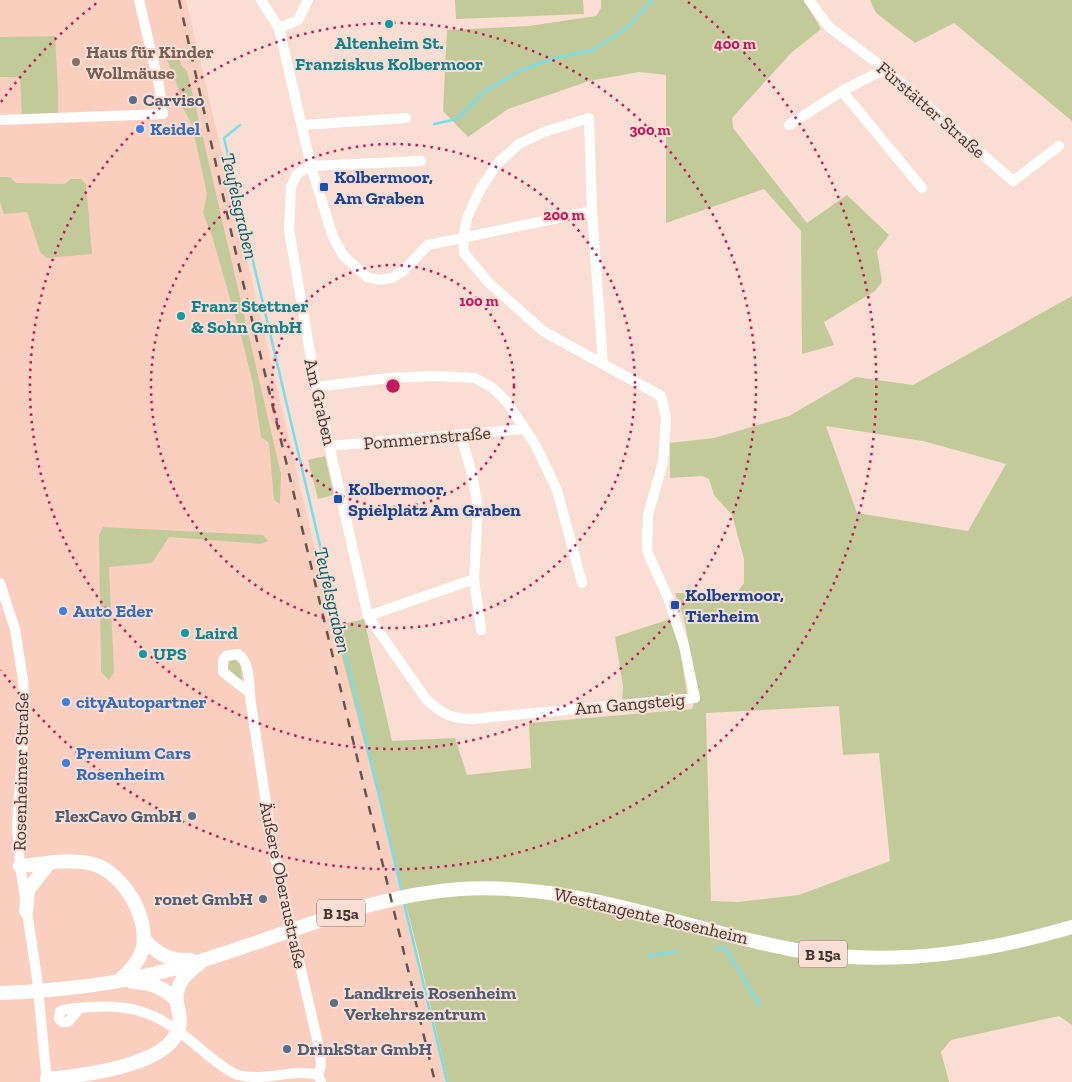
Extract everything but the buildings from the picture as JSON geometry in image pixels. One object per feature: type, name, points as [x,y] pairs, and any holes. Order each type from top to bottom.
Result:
[{"type":"highway","points":[[20,866],[80,862],[93,864],[107,870],[125,886],[135,905],[144,939],[152,949],[173,960],[207,959]]},
{"type":"highway","points":[[26,910],[28,890],[49,863]]},
{"type":"highway","name":"Westtangente Rosenheim","points":[[0,993],[64,990],[119,982],[207,959],[367,906],[415,895],[479,888],[542,890],[590,898],[726,935],[801,951],[856,958],[941,955],[1026,941],[1072,926]]},
{"type":"highway","points":[[119,982],[137,961],[144,939]]},
{"type":"highway","points":[[47,1080],[76,1079],[145,1058],[165,1047],[177,1034],[179,1026],[177,1001],[179,985],[183,979],[207,959]]},
{"type":"highway","points":[[119,982],[157,986],[168,991],[177,1001]]},
{"type":"street","points":[[0,120],[163,114],[159,85],[139,0]]},
{"type":"street","points":[[261,0],[279,28],[311,166],[333,237],[343,255],[367,277],[379,280],[392,278],[403,271],[428,246],[592,211]]},
{"type":"street","points":[[279,28],[298,20],[308,0]]},
{"type":"street","name":"Fürstätter Straße","points":[[809,0],[829,27],[886,69],[1013,181],[1059,146]]},
{"type":"street","points":[[789,125],[842,91],[886,69]]},
{"type":"street","points":[[842,91],[922,188]]},
{"type":"street","points":[[302,125],[406,118]]},
{"type":"street","points":[[589,118],[592,211],[602,364],[543,331],[489,283],[464,253],[463,240],[467,218],[480,190],[497,164],[518,144],[544,132],[589,118]]},
{"type":"street","points":[[311,166],[421,161]]},
{"type":"street","name":"Am Graben","points":[[311,166],[297,174],[291,187],[289,230],[316,387],[368,616]]},
{"type":"street","name":"Am Gangsteig","points":[[368,616],[426,699],[439,710],[454,718],[472,719],[694,698],[684,646],[668,598],[647,551],[648,515],[663,462],[666,418],[661,396],[602,364]]},
{"type":"street","points":[[316,387],[388,378],[435,376],[475,378],[493,388],[508,403],[523,430],[536,446],[557,490],[582,583]]},
{"type":"street","name":"Pommernstraße","points":[[330,446],[523,430]]},
{"type":"street","points":[[460,436],[472,474],[478,508],[474,579],[481,630]]},
{"type":"street","points":[[368,616],[474,579]]},
{"type":"street","name":"Rosenheimer Straße","points":[[0,583],[15,629],[23,680],[25,711],[17,806],[20,866],[37,978],[47,1080]]},
{"type":"street","name":"Äußere Oberaustraße","points":[[250,693],[273,849],[320,1052],[321,1066],[319,1078]]},
{"type":"street","points":[[80,1008],[122,1007],[156,1015],[222,1066],[238,1076],[262,1079],[310,1073],[319,1078]]},
{"type":"shaded area","points":[[0,0],[186,0],[312,537],[408,913],[448,1082],[0,1082]]},
{"type":"green space","points":[[455,0],[583,0],[584,14],[456,19]]},
{"type":"green space","points":[[601,0],[804,0],[821,29],[791,53],[732,118],[733,128],[807,223],[847,195],[889,235],[877,251],[882,282],[875,291],[824,322],[834,345],[802,354],[801,231],[764,189],[666,223],[666,75],[639,72],[589,81],[508,109],[468,137],[443,111],[447,30],[529,26],[596,16],[601,8]]},
{"type":"green space","points":[[870,0],[1072,0],[1072,121],[954,23],[915,43],[876,13]]},
{"type":"green space","points":[[55,36],[58,115],[22,116],[20,77],[0,77],[0,37]]},
{"type":"green space","points":[[170,49],[179,51],[181,65],[187,71],[197,112],[281,474],[280,504],[274,500],[269,443],[261,437],[253,385],[244,347],[212,236],[203,213],[207,194],[192,125],[183,108],[178,87],[166,58]]},
{"type":"green space","points":[[0,177],[10,177],[16,183],[65,184],[71,179],[81,179],[86,184],[92,254],[47,258],[40,252],[27,212],[4,214],[0,202]]},
{"type":"green space","points":[[1072,296],[1072,1025],[1059,1016],[951,1040],[941,1052],[949,1082],[448,1082],[419,955],[334,626],[364,619],[392,741],[455,738],[467,775],[531,768],[529,723],[692,709],[698,690],[684,619],[675,593],[736,594],[744,583],[744,559],[732,515],[714,495],[709,479],[702,476],[670,478],[670,443],[714,438],[789,416],[856,377],[913,385]],"holes":[[[826,426],[923,441],[1006,464],[968,531],[857,513]],[[839,706],[843,755],[879,753],[890,861],[799,895],[738,902],[711,901],[706,713]]]},
{"type":"green space","points":[[325,456],[334,495],[318,499],[308,460]]},
{"type":"green space","points":[[103,527],[263,535],[268,541],[261,544],[169,537],[152,563],[109,567],[114,672],[109,680],[101,672],[99,535]]},
{"type":"green space","points":[[670,619],[678,636],[687,694],[622,701],[623,686],[615,637]]},
{"type":"green space","points":[[235,660],[241,665],[242,682],[229,672],[230,661]]},
{"type":"waterway","name":"Teufelsgraben","points":[[434,124],[457,119],[484,92],[521,70],[555,58],[593,50],[627,28],[652,0]]},
{"type":"waterway","name":"Teufelsgraben","points":[[240,125],[224,138],[402,893]]},
{"type":"waterway","name":"Teufelsgraben","points":[[404,903],[447,1082]]},
{"type":"waterway","points":[[715,948],[725,948],[760,1006]]},
{"type":"waterway","points":[[648,956],[677,951]]},
{"type":"railway","points":[[179,0],[235,249],[435,1082]]},
{"type":"place","name":"Altenheim St. Franziskus Kolbermoor","points":[[389,24]]},
{"type":"place","name":"Haus für Kinder Wollmäuse","points":[[76,62]]},
{"type":"place","name":"Carviso","points":[[133,100]]},
{"type":"place","name":"Keidel","points":[[140,129]]},
{"type":"place","name":"Kolbermoor, Am Graben","points":[[324,187]]},
{"type":"place","name":"Franz Stettner & Sohn GmbH","points":[[181,316]]},
{"type":"place","name":"Kolbermoor, Spielplatz Am Graben","points":[[338,499]]},
{"type":"place","name":"Kolbermoor, Tierheim","points":[[675,605]]},
{"type":"place","name":"Auto Eder","points":[[63,611]]},
{"type":"place","name":"Laird","points":[[185,633]]},
{"type":"place","name":"UPS","points":[[143,654]]},
{"type":"place","name":"cityAutopartner","points":[[66,702]]},
{"type":"place","name":"Premium Cars Rosenheim","points":[[66,763]]},
{"type":"place","name":"FlexCavo GmbH","points":[[192,816]]},
{"type":"place","name":"ronet GmbH","points":[[263,899]]},
{"type":"place","name":"Landkreis Rosenheim Verkehrszentrum","points":[[334,1003]]},
{"type":"place","name":"DrinkStar GmbH","points":[[287,1049]]}]
